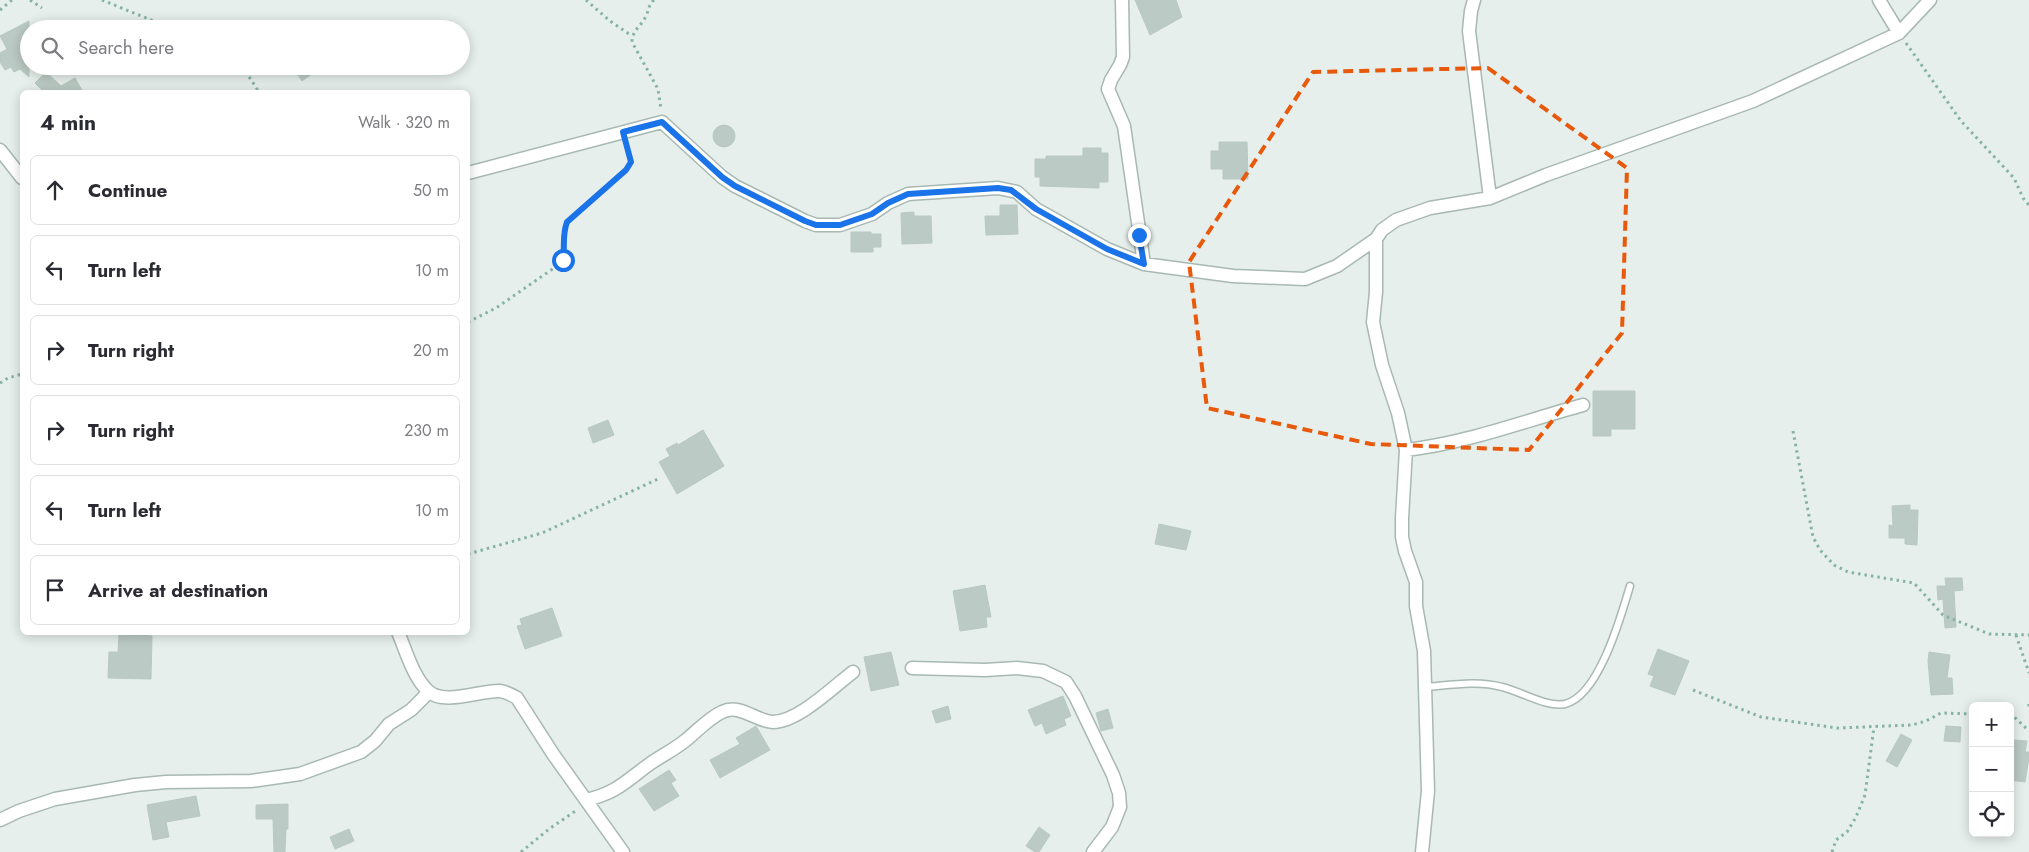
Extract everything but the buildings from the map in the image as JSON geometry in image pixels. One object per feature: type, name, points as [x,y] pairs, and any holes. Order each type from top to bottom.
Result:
[{"type":"street","points":[[1122,0],[1123,57],[1110,80],[1108,89],[1124,126],[1144,264]]},
{"type":"street","points":[[1474,0],[1469,31],[1490,198]]},
{"type":"street","points":[[1880,0],[1900,33]]},
{"type":"street","points":[[470,172],[662,122],[722,177],[735,186],[816,225],[840,225],[872,214],[888,203],[908,194],[998,188],[1017,192],[1036,209],[1107,249],[1144,264],[1232,276],[1305,279],[1337,266],[1376,239],[1382,230],[1396,220],[1430,208],[1490,198],[1546,175],[1753,102],[1900,33],[1930,0]]},
{"type":"street","points":[[0,150],[20,175]]},
{"type":"street","points":[[1376,239],[1376,292],[1373,322],[1382,364],[1398,413],[1406,450],[1402,537],[1416,582],[1416,606],[1424,651],[1428,791],[1422,852]]},
{"type":"street","points":[[1406,450],[1468,440],[1533,418],[1583,406]]},
{"type":"street","points":[[399,635],[420,681],[429,692],[437,696],[448,697],[498,691],[508,693],[517,698],[623,852]]},
{"type":"street","points":[[912,668],[985,670],[1017,668],[1043,671],[1066,682],[1076,696],[1113,775],[1119,793],[1120,807],[1112,826],[1093,852]]},
{"type":"street","points":[[587,802],[610,794],[622,786],[644,768],[680,745],[720,713],[730,709],[743,711],[772,722],[786,720],[804,710],[853,672]]},
{"type":"street","points":[[0,820],[19,811],[55,799],[135,785],[166,782],[251,780],[300,774],[361,752],[375,741],[389,724],[411,710],[429,692]]},
{"type":"lane","points":[[1426,687],[1479,684],[1501,686],[1555,704],[1566,704],[1576,698],[1590,684],[1606,657],[1630,586]]},
{"type":"path","points":[[0,10],[12,0]]},
{"type":"path","points":[[30,0],[42,8]]},
{"type":"path","points":[[102,0],[151,20]]},
{"type":"path","points":[[586,0],[610,21],[632,36]]},
{"type":"path","points":[[654,0],[632,36],[632,42],[658,89],[662,122]]},
{"type":"path","points":[[1900,33],[1961,121],[2014,178],[2022,198],[2029,205]]},
{"type":"path","points":[[248,75],[258,90]]},
{"type":"path","points":[[470,321],[496,308],[563,260],[563,232],[567,222],[626,170],[631,162],[623,132]]},
{"type":"path","points":[[0,383],[8,378],[20,375]]},
{"type":"path","points":[[1793,431],[1813,537],[1820,550],[1834,565],[1854,574],[1914,583],[1943,615],[1989,634],[2029,635]]},
{"type":"path","points":[[470,553],[542,533],[658,479]]},
{"type":"path","points":[[2016,635],[2029,673]]},
{"type":"path","points":[[1693,690],[1761,717],[1837,728],[1912,725],[1926,721],[1941,713],[1969,714]]},
{"type":"path","points":[[2014,718],[2029,731]]},
{"type":"path","points":[[1832,852],[1836,840],[1847,832],[1866,795],[1874,726]]},
{"type":"path","points":[[521,852],[587,802]]},
{"type":"highlighted area","points":[[1488,68],[1627,168],[1622,333],[1529,450],[1371,444],[1207,408],[1189,262],[1313,72]]},
{"type":"route","points":[[563,260],[563,232],[570,217],[626,170],[631,162],[630,152],[623,132],[662,122],[722,177],[735,186],[816,225],[840,225],[872,214],[888,203],[908,194],[998,188],[1017,192],[1036,209],[1107,249],[1144,264],[1139,235]]}]
